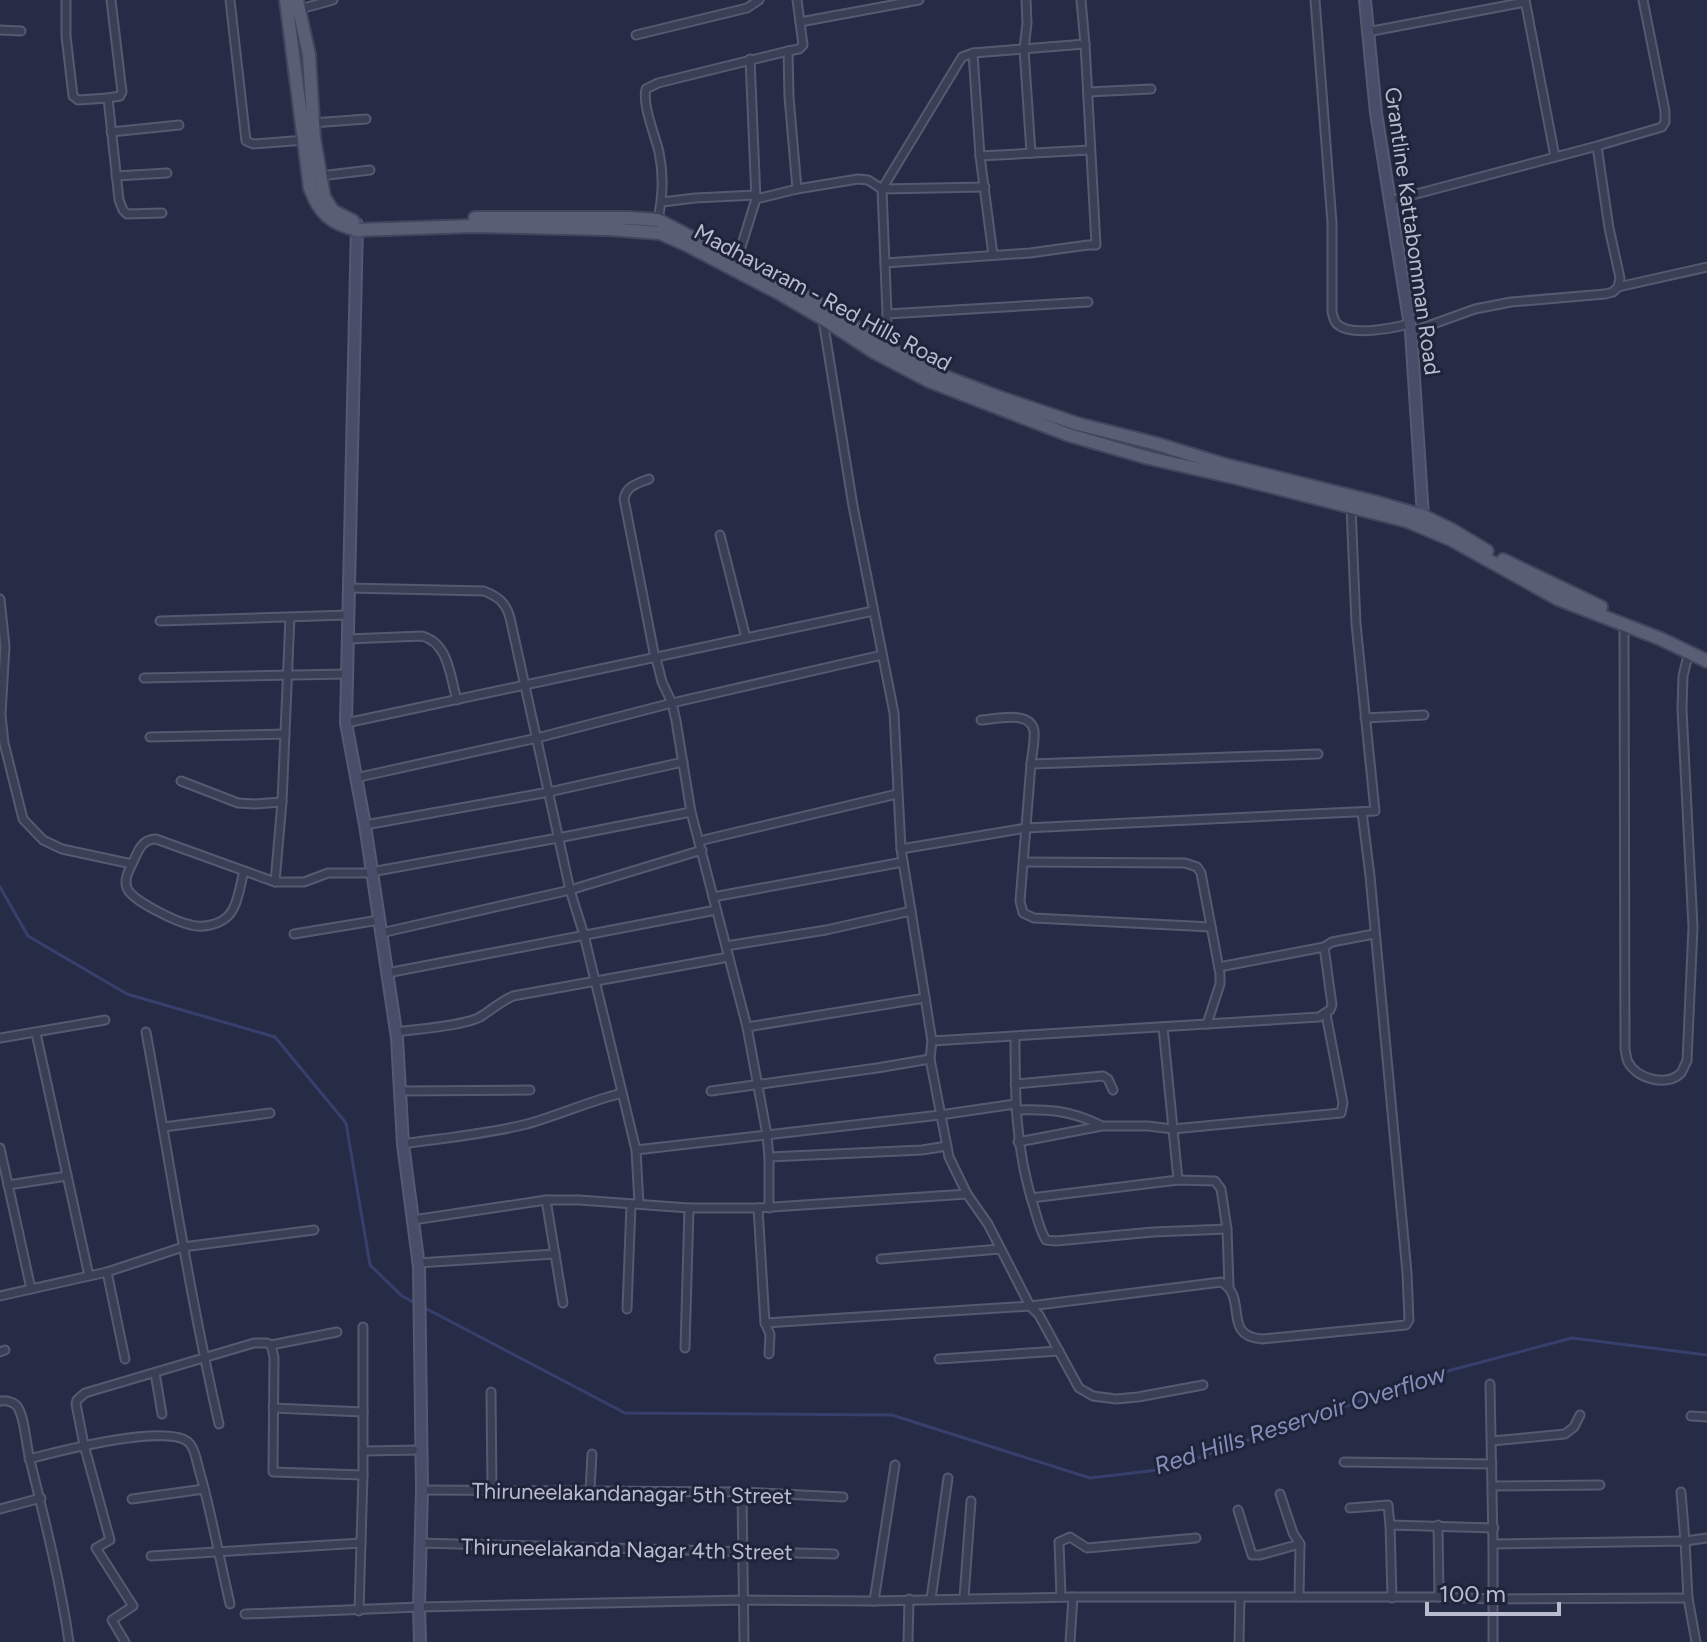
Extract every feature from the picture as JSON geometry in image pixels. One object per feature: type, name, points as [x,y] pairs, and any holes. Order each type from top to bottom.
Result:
[{"type":"main road","points":[[286,0],[309,139],[320,176],[319,199]]},
{"type":"main road","points":[[298,5],[309,55],[313,123],[309,139],[310,188],[333,211],[357,226]]},
{"type":"main road","name":"Madhavaram - Red Hills Road","points":[[357,226],[628,218],[656,226],[712,248],[825,314],[938,374],[1078,424],[1423,516],[1506,562],[1707,653]]},
{"type":"main road","name":"Madhavaram - Red Hills Road","points":[[825,314],[874,352],[929,381],[1069,435],[1149,458],[1407,521],[1452,540],[1558,599],[1707,661]]},
{"type":"street","points":[[66,0],[66,36],[73,96],[78,100],[120,96],[122,92],[111,0]]},
{"type":"street","points":[[230,0],[245,139],[253,144],[309,139]]},
{"type":"street","points":[[298,5],[333,0]]},
{"type":"street","points":[[636,35],[747,8],[759,0]]},
{"type":"street","points":[[656,226],[662,202],[660,156],[645,99],[646,89],[658,83],[799,49],[803,45],[797,0]]},
{"type":"street","points":[[800,22],[915,0]]},
{"type":"street","points":[[1026,0],[1024,49],[1031,153]]},
{"type":"street","points":[[885,263],[1096,245],[1081,0]]},
{"type":"street","points":[[1315,0],[1332,223],[1332,312],[1340,327],[1373,330],[1410,328],[1511,302],[1605,294],[1618,287],[1707,267]]},
{"type":"street","name":"Grantline Kattabomman Road","points":[[1365,0],[1376,113],[1410,328],[1423,516]]},
{"type":"street","points":[[1390,201],[1658,129],[1665,122],[1665,111],[1643,0]]},
{"type":"street","points":[[1367,32],[1525,1],[1555,157]]},
{"type":"street","points":[[0,30],[21,31]]},
{"type":"street","points":[[886,347],[882,189],[962,57],[973,53],[1085,44]]},
{"type":"street","points":[[788,51],[797,189]]},
{"type":"street","points":[[973,53],[980,156],[993,255]]},
{"type":"street","points":[[736,264],[756,197],[750,59]]},
{"type":"street","points":[[1088,92],[1151,89]]},
{"type":"street","points":[[108,98],[121,206],[127,214],[162,213]]},
{"type":"street","points":[[313,123],[366,119]]},
{"type":"street","points":[[111,132],[179,125]]},
{"type":"street","points":[[1597,146],[1620,278],[1618,287]]},
{"type":"street","points":[[980,156],[1090,150]]},
{"type":"street","points":[[320,176],[370,170]]},
{"type":"street","points":[[116,176],[167,173]]},
{"type":"street","points":[[662,202],[756,197],[858,179],[868,180],[882,189],[985,187]]},
{"type":"street","points":[[357,226],[346,723],[365,825],[396,1032],[403,1144],[419,1265],[422,1490],[420,1642]]},
{"type":"street","points":[[887,314],[1088,302]]},
{"type":"street","points":[[825,314],[853,506],[894,713],[901,849],[932,1041],[930,1059],[949,1157],[1030,1306],[1039,1315],[1079,1388],[1093,1396],[1116,1399],[1203,1385]]},
{"type":"street","points":[[649,479],[630,487],[624,499],[655,658],[672,703],[691,812],[747,1027],[767,1135],[769,1208]]},
{"type":"street","points":[[901,849],[1026,828],[1375,811],[1356,624],[1351,507]]},
{"type":"street","points":[[720,535],[746,638]]},
{"type":"street","points":[[349,588],[484,591],[502,600],[508,609],[570,890],[584,935],[636,1150],[627,1309]]},
{"type":"street","points":[[0,599],[5,646],[1,715],[4,743],[23,819],[43,840],[62,849],[132,864]]},
{"type":"street","points":[[346,723],[873,611]]},
{"type":"street","points":[[160,621],[348,615]]},
{"type":"street","points":[[275,882],[282,802],[290,617]]},
{"type":"street","points":[[1624,625],[1625,1049],[1628,1062],[1637,1073],[1657,1080],[1681,1073],[1687,1061],[1693,927],[1682,709],[1683,676],[1689,651]]},
{"type":"street","points":[[348,639],[422,636],[432,639],[445,656],[457,700]]},
{"type":"street","points":[[355,778],[537,738],[672,703],[882,655]]},
{"type":"street","points":[[144,678],[347,674]]},
{"type":"street","points":[[1365,718],[1424,715]]},
{"type":"street","points":[[981,720],[1017,717],[1033,725],[1020,901],[1020,908],[1027,917],[1211,927]]},
{"type":"street","points":[[150,737],[285,734]]},
{"type":"street","points":[[1031,764],[1318,754]]},
{"type":"street","points":[[365,825],[549,792],[683,762]]},
{"type":"street","points":[[181,781],[238,803],[282,802]]},
{"type":"street","points":[[699,841],[897,794]]},
{"type":"street","points":[[244,871],[228,916],[205,926],[191,925],[140,903],[126,886],[126,876],[142,843],[148,839],[156,839],[275,882],[304,882],[328,873],[371,872],[691,812]]},
{"type":"street","points":[[1031,1198],[1178,1180],[1215,1181],[1219,1185],[1227,1229],[1229,1286],[1244,1334],[1262,1339],[1406,1325],[1409,1320],[1407,1273],[1362,812]]},
{"type":"street","points":[[381,933],[570,890],[702,850]]},
{"type":"street","points":[[713,897],[903,862]]},
{"type":"street","points":[[1024,862],[1193,864],[1197,867],[1201,873],[1219,967],[1220,984],[1207,1024]]},
{"type":"street","points":[[387,973],[716,910]]},
{"type":"street","points":[[726,946],[826,930],[911,911]]},
{"type":"street","points":[[294,934],[379,920]]},
{"type":"street","points":[[1219,967],[1374,934]]},
{"type":"street","points":[[932,1041],[1319,1017],[1326,1014],[1332,1005],[1324,947]]},
{"type":"street","points":[[396,1032],[468,1021],[513,996],[729,957]]},
{"type":"street","points":[[747,1027],[925,998]]},
{"type":"street","points":[[1018,1142],[1102,1126],[1173,1129],[1341,1113],[1343,1103],[1326,1014]]},
{"type":"street","points":[[0,1038],[105,1020]]},
{"type":"street","points":[[1163,1027],[1178,1180]]},
{"type":"street","points":[[146,1032],[183,1247],[219,1424]]},
{"type":"street","points":[[36,1033],[89,1276]]},
{"type":"street","points":[[1015,1036],[1018,1142],[1031,1198],[1046,1240],[1227,1229]]},
{"type":"street","points":[[711,1091],[930,1059]]},
{"type":"street","points":[[1015,1084],[1103,1076],[1113,1090]]},
{"type":"street","points":[[401,1091],[530,1090]]},
{"type":"street","points":[[403,1144],[522,1125],[622,1093]]},
{"type":"street","points":[[636,1150],[1016,1107],[1059,1110],[1102,1126]]},
{"type":"street","points":[[164,1127],[270,1113]]},
{"type":"street","points":[[769,1157],[922,1150],[947,1146]]},
{"type":"street","points":[[0,1148],[31,1289]]},
{"type":"street","points":[[8,1185],[67,1176]]},
{"type":"street","points":[[413,1220],[546,1200],[689,1208],[769,1208],[967,1194]]},
{"type":"street","points":[[546,1200],[563,1303]]},
{"type":"street","points":[[685,1348],[689,1208]]},
{"type":"street","points":[[758,1208],[765,1323],[770,1334],[769,1354]]},
{"type":"street","points":[[0,1296],[107,1272],[183,1247],[314,1230]]},
{"type":"street","points":[[881,1259],[1000,1249]]},
{"type":"street","points":[[419,1265],[555,1254]]},
{"type":"street","points":[[107,1272],[125,1359]]},
{"type":"street","points":[[765,1323],[1030,1306],[1203,1283],[1221,1282],[1229,1286]]},
{"type":"street","points":[[359,1611],[363,1327]]},
{"type":"street","points":[[125,1642],[112,1620],[133,1606],[96,1548],[110,1540],[84,1445],[76,1404],[79,1397],[254,1343],[271,1345],[337,1332]]},
{"type":"street","points":[[271,1345],[274,1357],[273,1472],[363,1475]]},
{"type":"street","points":[[939,1359],[1059,1351]]},
{"type":"street","points":[[155,1373],[162,1414]]},
{"type":"street","points":[[1490,1384],[1493,1642]]},
{"type":"street","points":[[491,1392],[492,1490]]},
{"type":"street","points":[[0,1401],[7,1400],[18,1408],[41,1498],[69,1642]]},
{"type":"street","points":[[273,1408],[363,1412]]},
{"type":"street","points":[[1492,1441],[1565,1434],[1574,1427],[1580,1415]]},
{"type":"street","points":[[1691,1416],[1707,1417]]},
{"type":"street","points":[[29,1459],[84,1445],[158,1435],[181,1438],[191,1444],[230,1604]]},
{"type":"street","points":[[363,1451],[421,1450]]},
{"type":"street","points":[[590,1490],[592,1454]]},
{"type":"street","points":[[1344,1462],[1492,1464]]},
{"type":"street","points":[[874,1601],[895,1465]]},
{"type":"street","points":[[931,1599],[948,1478]]},
{"type":"street","points":[[1493,1486],[1600,1485]]},
{"type":"street","points":[[132,1499],[204,1489]]},
{"type":"street","name":"Thiruneelakandanagar 5th Street","points":[[422,1490],[742,1492],[843,1497]]},
{"type":"street","points":[[742,1492],[744,1642]]},
{"type":"street","points":[[1681,1492],[1688,1598],[1696,1642]]},
{"type":"street","points":[[1280,1494],[1293,1533],[1300,1544],[1299,1597]]},
{"type":"street","points":[[0,1509],[41,1498]]},
{"type":"street","points":[[964,1598],[971,1501]]},
{"type":"street","points":[[1350,1508],[1388,1505],[1392,1598]]},
{"type":"street","points":[[1238,1510],[1252,1555],[1300,1544]]},
{"type":"street","points":[[1390,1525],[1494,1528]]},
{"type":"street","points":[[1438,1525],[1439,1597]]},
{"type":"street","points":[[1061,1597],[1059,1542],[1070,1537],[1087,1548],[1196,1538]]},
{"type":"street","points":[[1493,1544],[1707,1538]]},
{"type":"street","points":[[151,1556],[361,1543]]},
{"type":"street","name":"Thiruneelakanda Nagar 4th Street","points":[[420,1543],[834,1554]]},
{"type":"street","points":[[1070,1642],[1073,1597]]},
{"type":"street","points":[[1239,1642],[1240,1597]]},
{"type":"street","points":[[245,1614],[744,1600],[1688,1598]]},
{"type":"street","points":[[908,1642],[909,1599]]},
{"type":"waterway","name":"Red Hills Reservoir Overflow","points":[[0,887],[28,936],[127,994],[275,1037],[346,1123],[370,1265],[402,1296],[625,1413],[892,1415],[1090,1478],[1166,1469],[1440,1373],[1572,1338],[1707,1355]]}]
